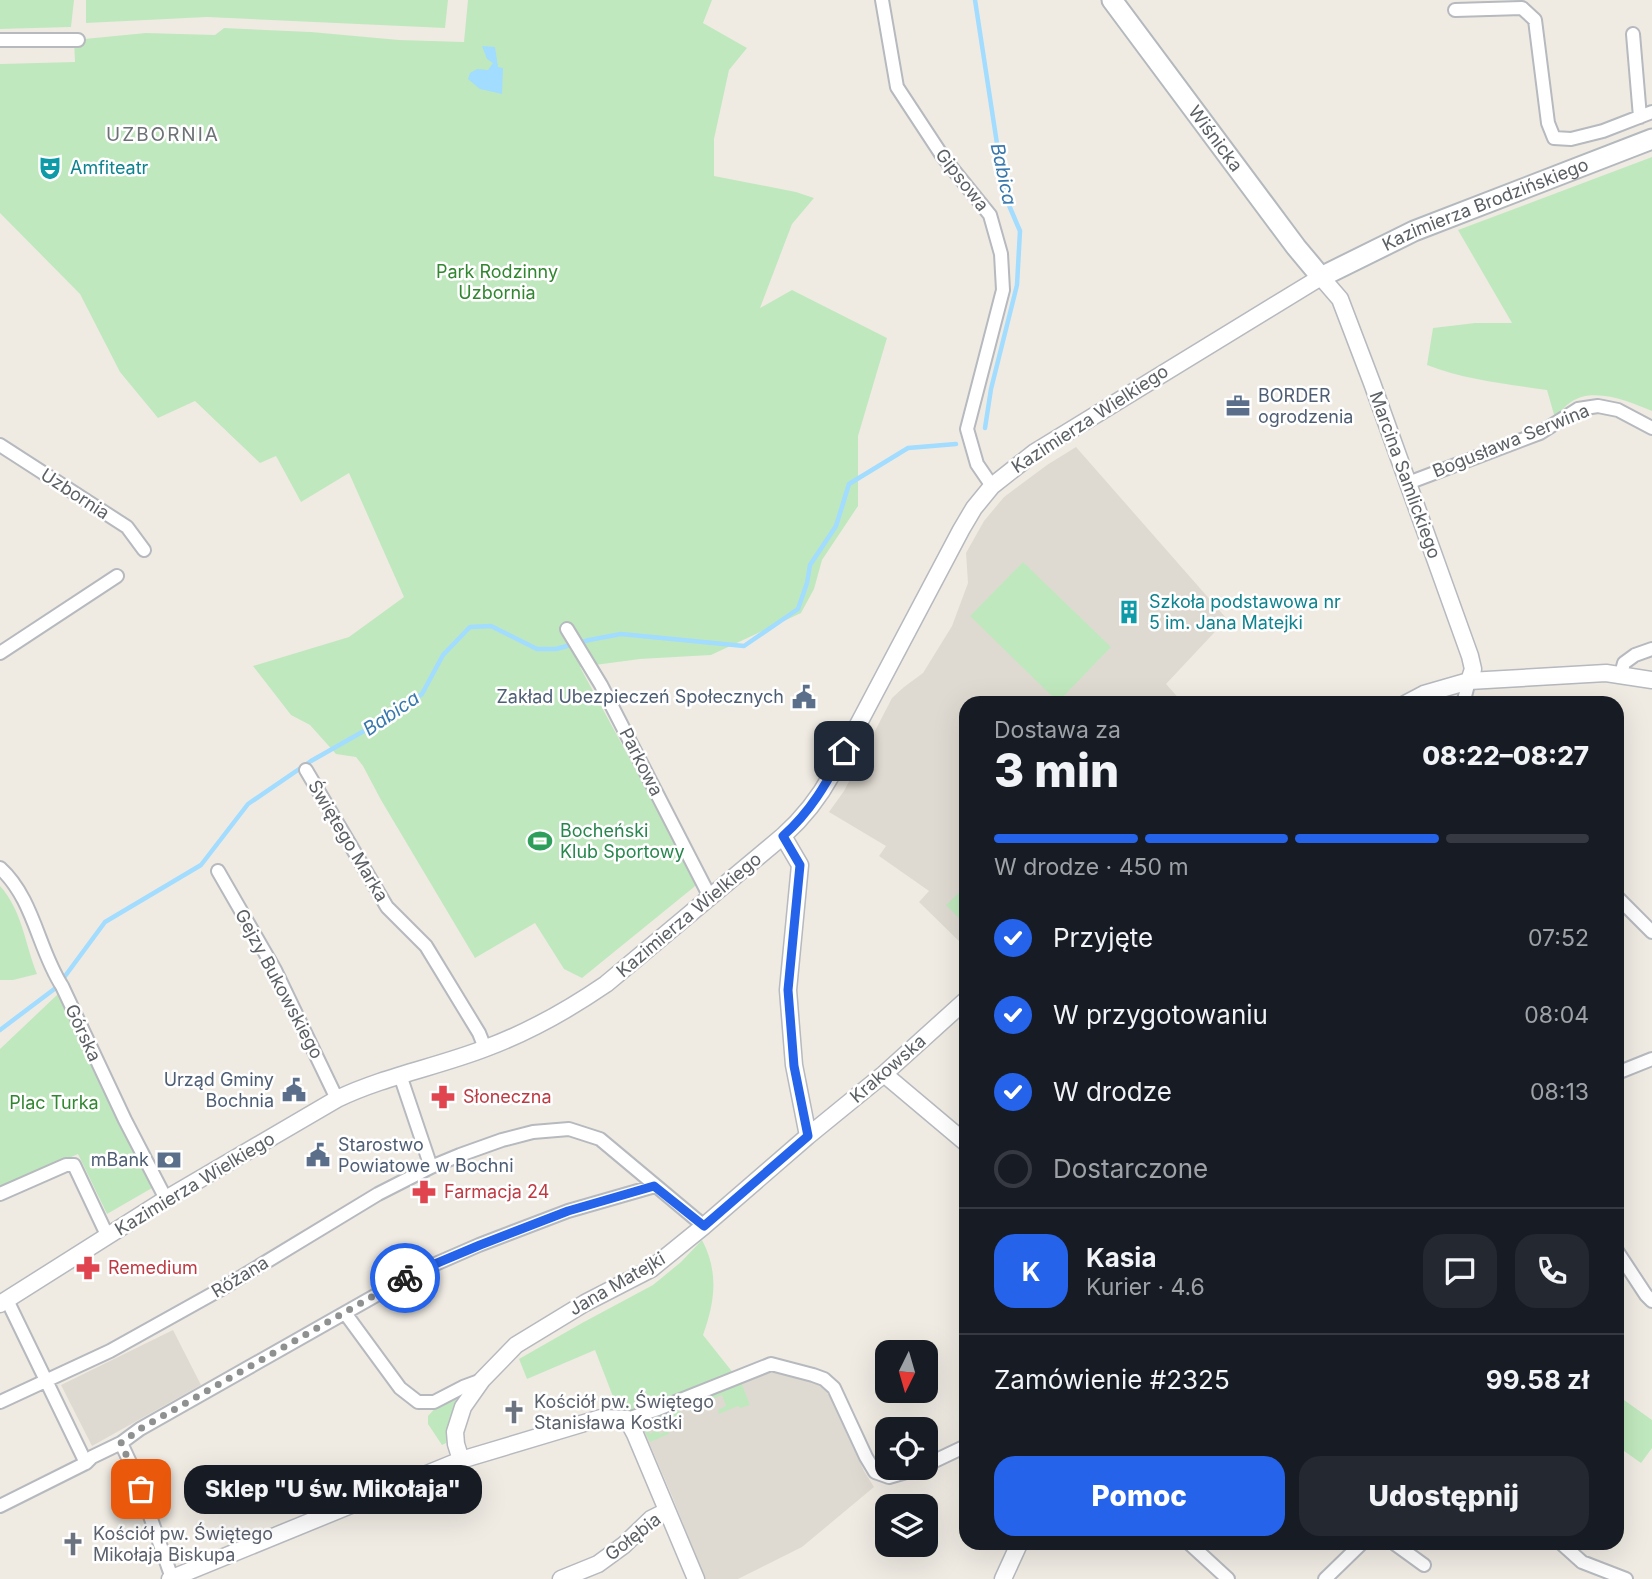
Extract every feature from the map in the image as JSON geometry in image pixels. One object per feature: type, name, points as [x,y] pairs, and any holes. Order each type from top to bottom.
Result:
[{"type":"main road","name":"Wiśnicka","points":[[1112,0],[1321,277]]},
{"type":"main road","name":"Kazimierza Brodzińskiego","points":[[1321,277],[1414,231],[1652,139]]},
{"type":"street","name":"Gipsowa","points":[[882,0],[897,87],[943,157],[990,215],[1000,254],[1003,290],[967,429],[977,464],[992,486]]},
{"type":"street","points":[[1455,10],[1522,8],[1535,20],[1548,123],[1554,138],[1571,139],[1603,131],[1646,114],[1633,34]]},
{"type":"street","points":[[0,40],[78,40]]},
{"type":"street","name":"Kazimierza Wielkiego","points":[[4,1302],[166,1199],[337,1099],[400,1075],[485,1048],[544,1022],[606,984],[805,815],[828,782],[961,530],[992,486],[1035,452],[1321,277]]},
{"type":"street","name":"Marcina Samlickiego","points":[[1321,277],[1340,299],[1408,483],[1470,656],[1473,668],[1469,681]]},
{"type":"street","name":"Bogusława Serwina","points":[[1408,483],[1540,433],[1578,409],[1598,406],[1618,411],[1652,428]]},
{"type":"street","name":"Uzbornia","points":[[0,445],[127,527],[144,550]]},
{"type":"street","points":[[0,653],[117,576]]},
{"type":"street","name":"Parkowa","points":[[569,633],[633,744],[710,897]]},
{"type":"street","points":[[1621,674],[1624,663],[1635,655],[1652,649]]},
{"type":"street","points":[[1420,696],[1469,681],[1606,673],[1652,680]]},
{"type":"street","points":[[1465,696],[1469,681]]},
{"type":"street","name":"Świętego Marka","points":[[306,770],[387,907],[426,947],[479,1033],[485,1048]]},
{"type":"street","points":[[783,836],[800,865],[788,990],[794,1066],[808,1136]]},
{"type":"street","name":"Górska","points":[[0,868],[10,877],[23,899],[125,1120],[166,1199]]},
{"type":"street","name":"Gejzy Bukowskiego","points":[[218,871],[275,970],[337,1099]]},
{"type":"street","points":[[1624,904],[1652,932]]},
{"type":"street","name":"Krakowska","points":[[808,1136],[884,1074],[959,1006]]},
{"type":"street","points":[[1624,1070],[1652,1059]]},
{"type":"street","points":[[884,1074],[959,1137]]},
{"type":"street","points":[[400,1075],[431,1167]]},
{"type":"street","name":"Różana","points":[[0,1402],[110,1350],[223,1288],[378,1194],[431,1167],[502,1140],[533,1132],[569,1129],[600,1139],[704,1226]]},
{"type":"street","name":"Jana Matejki","points":[[461,1460],[455,1432],[463,1406],[482,1380],[516,1345],[585,1303],[650,1269],[808,1136]]},
{"type":"street","points":[[0,1194],[66,1165],[74,1165],[108,1237]]},
{"type":"street","points":[[0,1506],[86,1464],[92,1457],[121,1443],[140,1429],[416,1272],[568,1211],[654,1186]]},
{"type":"street","points":[[1624,1262],[1652,1301]]},
{"type":"street","points":[[4,1302],[86,1464]]},
{"type":"street","points":[[345,1312],[400,1388],[418,1402],[434,1402],[482,1380]]},
{"type":"street","points":[[121,1443],[134,1471],[171,1578],[461,1460],[601,1418],[626,1419],[771,1364],[824,1379],[835,1388],[875,1472]]},
{"type":"street","points":[[626,1419],[635,1434],[696,1579]]},
{"type":"street","points":[[938,1459],[959,1449]]},
{"type":"street","name":"Gołębia","points":[[561,1579],[598,1564],[624,1545],[651,1519],[667,1511]]},
{"type":"street","points":[[1003,1579],[1016,1550]]},
{"type":"street","points":[[1197,1550],[1228,1579]]},
{"type":"street","points":[[1325,1579],[1355,1550]]},
{"type":"street","points":[[1403,1550],[1424,1565]]},
{"type":"street","points":[[1569,1550],[1582,1562],[1626,1579]]},
{"type":"shaded area","points":[[1076,447],[1227,619],[1166,684],[1177,696],[959,696],[959,941],[919,902],[929,891],[879,856],[886,846],[829,812],[844,791],[892,698],[923,673],[952,626],[968,583],[966,553],[984,521],[1004,497]]},
{"type":"shaded area","points":[[173,1330],[201,1385],[92,1446],[61,1385]]},
{"type":"shaded area","points":[[772,1372],[824,1384],[874,1487],[802,1547],[738,1579],[705,1579],[641,1424],[741,1382]]},
{"type":"green space","points":[[0,0],[74,0],[71,27],[0,29]]},
{"type":"green space","points":[[86,0],[448,0],[445,28],[207,17],[86,23]]},
{"type":"green space","name":"Park Rodzinny Uzbornia","points":[[468,0],[712,0],[703,23],[747,48],[729,70],[714,139],[714,176],[814,198],[792,224],[760,308],[792,290],[887,338],[858,436],[858,506],[822,560],[814,589],[801,613],[711,655],[640,659],[580,667],[697,883],[582,978],[564,969],[535,923],[475,958],[363,766],[356,757],[336,754],[310,725],[291,715],[253,666],[349,637],[404,597],[349,473],[301,502],[276,456],[260,463],[195,401],[158,418],[120,372],[80,294],[0,213],[0,64],[75,62],[74,40],[146,33],[215,35],[224,28],[464,42]]},
{"type":"green space","points":[[1652,157],[1652,411],[1612,397],[1590,395],[1571,402],[1555,418],[1547,390],[1471,378],[1427,365],[1433,328],[1475,323],[1512,323],[1458,230]]},
{"type":"green space","points":[[1023,562],[1111,647],[1064,696],[1052,696],[970,616]]},
{"type":"green space","points":[[0,886],[18,916],[37,974],[0,980]]},
{"type":"green space","points":[[959,893],[959,918],[946,905]]},
{"type":"green space","name":"Plac Turka","points":[[57,995],[65,997],[152,1188],[107,1214],[78,1154],[0,1189],[0,1049]]},
{"type":"green space","points":[[702,1240],[713,1275],[710,1311],[703,1335],[734,1374],[633,1412],[617,1407],[595,1350],[527,1379],[519,1359],[653,1285]]},
{"type":"green space","points":[[741,1382],[750,1405],[740,1408],[738,1406],[719,1414],[718,1410],[726,1406],[722,1395],[698,1409],[695,1401]]},
{"type":"green space","points":[[461,1391],[463,1395],[446,1443],[442,1445],[428,1424],[428,1416],[439,1404]]},
{"type":"green space","points":[[1624,1400],[1652,1420],[1652,1448],[1641,1463],[1624,1451]]},
{"type":"green space","points":[[678,1408],[681,1416],[670,1421],[668,1417],[655,1423],[657,1428],[648,1429],[650,1434],[658,1429],[660,1434],[668,1430],[669,1434],[650,1442],[641,1424]]},
{"type":"water","points":[[482,46],[495,47],[498,67],[503,68],[502,94],[480,89],[468,79],[470,73],[477,69],[488,70],[493,63],[487,59]]},
{"type":"waterway","name":"Babica","points":[[975,0],[1005,196],[1020,231],[1017,285],[991,389],[985,428]]},
{"type":"waterway","name":"Babica","points":[[0,1030],[57,987],[105,922],[201,865],[248,804],[311,761],[422,694],[443,655],[470,627],[491,626],[537,649],[556,649],[621,634],[744,646],[798,609],[810,565],[836,526],[849,484],[908,448],[956,444]]},
{"type":"way so far","points":[[141,1489],[121,1443],[140,1429],[405,1278]]},
{"type":"place","name":"Amfiteatr","points":[[50,168]]},
{"type":"place","name":"BORDER ogrodzenia","points":[[1238,406]]},
{"type":"place","name":"Szkoła podstawowa nr 5 im. Jana Matejki","points":[[1129,612]]},
{"type":"place","name":"Zakład Ubezpieczeń Społecznych","points":[[804,697]]},
{"type":"place","name":"Bocheński Klub Sportowy","points":[[540,841]]},
{"type":"place","name":"Urząd Gminy Bochnia","points":[[294,1090]]},
{"type":"place","name":"Słoneczna","points":[[443,1097]]},
{"type":"place","name":"Starostwo Powiatowe w Bochni","points":[[318,1155]]},
{"type":"place","name":"mBank","points":[[169,1160]]},
{"type":"place","name":"Farmacja 24","points":[[424,1192]]},
{"type":"place","name":"Remedium","points":[[88,1268]]},
{"type":"place","name":"Kościół pw. Świętego Stanisława Kostki","points":[[514,1412]]},
{"type":"place","name":"Sklep \"U św. Mikołaja\"","points":[[141,1489]]},
{"type":"place","name":"Kościół pw. Świętego Mikołaja Biskupa","points":[[73,1544]]},
{"type":"district","name":"UZBORNIA","points":[[163,134]]},
{"type":"route","points":[[405,1278],[568,1211],[654,1186],[704,1226],[808,1136],[794,1066],[788,990],[800,865],[783,836],[811,807],[844,751]]}]
